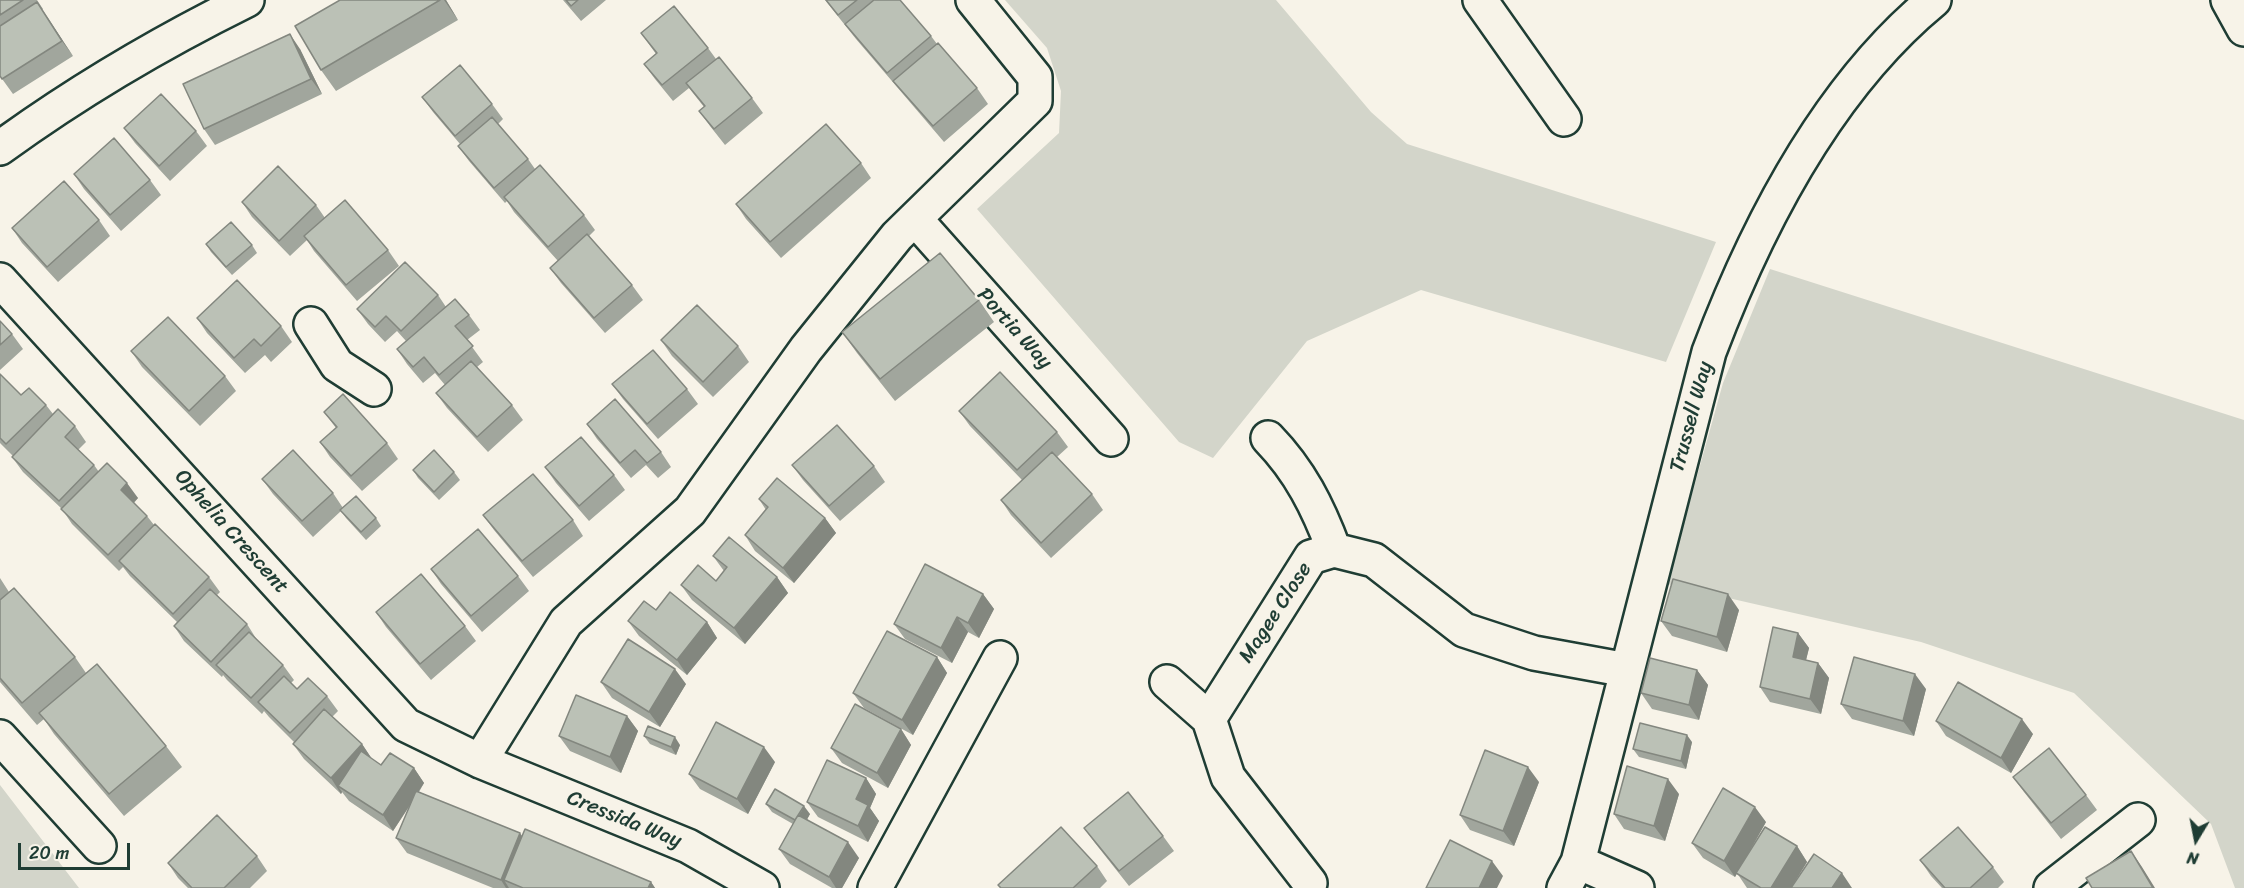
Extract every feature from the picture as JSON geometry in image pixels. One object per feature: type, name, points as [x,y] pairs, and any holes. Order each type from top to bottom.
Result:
[{"type":"street","points":[[0,148],[43,117],[211,18],[247,0]]},
{"type":"street","points":[[480,761],[566,622],[690,511],[806,349],[897,236],[916,220],[1035,101],[1035,77],[973,0]]},
{"type":"street","points":[[1480,0],[1564,118]]},
{"type":"street","points":[[2228,0],[2244,29]]},
{"type":"street","name":"Trussell Way","points":[[1571,875],[1627,670],[1709,352],[1756,238],[1789,177],[1827,119],[1918,5]]},
{"type":"street","name":"Portia Way","points":[[916,220],[1111,439]]},
{"type":"street","name":"Ophelia Crescent","points":[[0,280],[406,724],[480,761]]},
{"type":"street","points":[[310,324],[337,365],[374,388]]},
{"type":"street","points":[[1268,438],[1290,461],[1318,507],[1334,550]]},
{"type":"street","name":"Magee Close","points":[[1209,719],[1311,557],[1334,550],[1374,560],[1464,630],[1534,653],[1627,670]]},
{"type":"street","points":[[875,888],[1000,658]]},
{"type":"street","points":[[1167,682],[1209,719],[1228,777],[1310,883]]},
{"type":"street","points":[[0,737],[99,846]]},
{"type":"street","name":"Cressida Way","points":[[480,761],[688,846],[762,888]]},
{"type":"street","points":[[2051,888],[2138,820]]},
{"type":"street","points":[[1571,875],[1637,888]]},
{"type":"shaded area","points":[[1005,0],[1276,0],[1371,112],[1407,144],[1716,242],[1666,362],[1421,290],[1307,341],[1213,458],[1179,442],[977,209],[1059,133],[1061,91],[1047,48]]},
{"type":"shaded area","points":[[1770,269],[2244,420],[2244,888],[2235,888],[2211,824],[2074,693],[1921,642],[1667,584],[1723,383]]},
{"type":"shaded area","points":[[0,785],[79,888],[0,888]]},
{"type":"building","points":[[0,0],[23,0],[0,15]]},
{"type":"building","points":[[340,0],[440,0],[321,70],[295,26]]},
{"type":"building","points":[[566,0],[578,0],[571,6]]},
{"type":"building","points":[[826,0],[857,0],[838,15]]},
{"type":"building","points":[[874,0],[900,0],[931,36],[887,73],[845,24]]},
{"type":"building","points":[[37,2],[62,41],[2,79],[0,76],[0,26]]},
{"type":"building","points":[[674,6],[708,48],[662,85],[644,64],[657,53],[641,33]]},
{"type":"building","points":[[290,34],[311,79],[204,129],[183,84]]},
{"type":"building","points":[[938,43],[977,88],[933,126],[893,81]]},
{"type":"building","points":[[719,57],[752,98],[714,129],[699,111],[705,106],[686,83]]},
{"type":"building","points":[[460,65],[492,104],[455,136],[422,97]]},
{"type":"building","points":[[161,94],[196,131],[159,166],[124,128]]},
{"type":"building","points":[[492,117],[528,159],[494,188],[458,146]]},
{"type":"building","points":[[826,124],[861,163],[770,242],[736,204]]},
{"type":"building","points":[[114,138],[150,180],[110,215],[74,174]]},
{"type":"building","points":[[540,165],[584,215],[548,247],[504,197]]},
{"type":"building","points":[[278,166],[316,205],[279,241],[242,202]]},
{"type":"building","points":[[64,181],[99,220],[47,267],[12,228]]},
{"type":"building","points":[[345,200],[388,250],[346,285],[304,236]]},
{"type":"building","points":[[231,222],[252,245],[226,267],[206,244]]},
{"type":"building","points":[[587,234],[632,285],[594,318],[550,268]]},
{"type":"building","points":[[940,253],[979,300],[880,379],[842,332]]},
{"type":"building","points":[[405,262],[438,295],[401,331],[386,316],[375,327],[357,309]]},
{"type":"building","points":[[237,280],[281,326],[261,346],[254,339],[234,358],[197,318]]},
{"type":"building","points":[[455,299],[469,315],[455,326],[473,346],[439,375],[424,357],[413,367],[397,349]]},
{"type":"building","points":[[697,305],[738,346],[703,382],[661,340]]},
{"type":"building","points":[[168,317],[225,376],[189,411],[131,351]]},
{"type":"building","points":[[0,321],[12,334],[0,345]]},
{"type":"building","points":[[653,350],[687,389],[647,424],[612,384]]},
{"type":"building","points":[[471,361],[512,405],[477,437],[436,393]]},
{"type":"building","points":[[1000,372],[1057,432],[1017,470],[959,411]]},
{"type":"building","points":[[0,374],[21,395],[29,388],[46,405],[6,444],[0,438]]},
{"type":"building","points":[[343,394],[387,443],[351,476],[320,442],[337,427],[324,412]]},
{"type":"building","points":[[615,399],[661,452],[647,463],[635,450],[620,463],[587,424]]},
{"type":"building","points":[[58,409],[75,426],[65,437],[94,465],[59,501],[12,457]]},
{"type":"building","points":[[837,425],[874,466],[829,506],[792,465]]},
{"type":"building","points":[[581,437],[614,475],[579,506],[545,467]]},
{"type":"building","points":[[293,450],[333,493],[302,521],[262,479]]},
{"type":"building","points":[[434,450],[454,472],[434,492],[413,470]]},
{"type":"building","points":[[1052,452],[1092,494],[1041,543],[1001,500]]},
{"type":"building","points":[[107,463],[127,483],[121,490],[147,516],[108,555],[61,509]]},
{"type":"building","points":[[533,474],[573,520],[522,561],[483,515]]},
{"type":"building","points":[[777,478],[825,518],[783,568],[745,535],[768,507],[759,499]]},
{"type":"building","points":[[356,496],[376,518],[361,532],[340,510]]},
{"type":"building","points":[[155,524],[209,577],[173,614],[119,561]]},
{"type":"building","points":[[478,529],[518,576],[471,616],[431,569]]},
{"type":"building","points":[[729,537],[777,577],[734,628],[681,585],[698,565],[716,581],[727,567],[713,556]]},
{"type":"building","points":[[925,564],[983,594],[968,623],[957,617],[941,648],[894,624]]},
{"type":"building","points":[[421,574],[465,626],[420,664],[376,612]]},
{"type":"building","points":[[1673,579],[1728,594],[1717,637],[1661,621]]},
{"type":"building","points":[[14,588],[75,657],[22,703],[0,678],[0,600]]},
{"type":"building","points":[[210,589],[247,624],[211,662],[174,626]]},
{"type":"building","points":[[670,592],[707,622],[677,660],[628,621],[644,601],[656,610]]},
{"type":"building","points":[[1773,627],[1798,633],[1793,657],[1818,663],[1810,699],[1760,687]]},
{"type":"building","points":[[887,631],[937,657],[902,720],[853,693]]},
{"type":"building","points":[[249,632],[283,665],[251,698],[216,665]]},
{"type":"building","points":[[628,639],[675,669],[649,712],[601,682]]},
{"type":"building","points":[[1854,657],[1915,674],[1903,721],[1841,704]]},
{"type":"building","points":[[1650,658],[1697,670],[1689,705],[1641,693]]},
{"type":"building","points":[[97,664],[166,746],[109,794],[39,713]]},
{"type":"building","points":[[284,676],[297,689],[308,678],[327,696],[290,733],[258,702]]},
{"type":"building","points":[[1958,682],[2022,719],[2001,758],[1936,721]]},
{"type":"building","points":[[576,695],[627,716],[610,757],[559,736]]},
{"type":"building","points":[[855,704],[901,729],[877,773],[831,748]]},
{"type":"building","points":[[324,709],[362,744],[331,778],[293,744]]},
{"type":"building","points":[[716,722],[764,747],[737,799],[689,774]]},
{"type":"building","points":[[1640,723],[1687,735],[1681,761],[1633,749]]},
{"type":"building","points":[[648,726],[675,737],[671,747],[644,736]]},
{"type":"building","points":[[2049,748],[2086,795],[2051,823],[2013,777]]},
{"type":"building","points":[[1485,750],[1528,767],[1503,831],[1460,815]]},
{"type":"building","points":[[361,751],[381,765],[390,753],[414,768],[383,815],[338,786]]},
{"type":"building","points":[[827,760],[866,778],[856,799],[868,805],[858,826],[807,802]]},
{"type":"building","points":[[1627,766],[1668,779],[1654,826],[1614,814]]},
{"type":"building","points":[[1723,788],[1755,807],[1724,861],[1692,843]]},
{"type":"building","points":[[775,789],[804,806],[795,820],[766,804]]},
{"type":"building","points":[[416,791],[520,833],[501,880],[396,838]]},
{"type":"building","points":[[1128,792],[1163,836],[1119,871],[1084,828]]},
{"type":"building","points":[[217,815],[257,856],[224,888],[192,888],[168,863]]},
{"type":"building","points":[[798,815],[848,842],[829,877],[779,849]]},
{"type":"building","points":[[1061,827],[1097,866],[1073,888],[1001,888],[998,885]]},
{"type":"building","points":[[1765,827],[1797,846],[1771,888],[1761,888],[1736,873]]},
{"type":"building","points":[[1958,827],[1993,867],[1970,888],[1945,888],[1920,860]]},
{"type":"building","points":[[525,829],[651,882],[648,888],[523,888],[504,880]]},
{"type":"building","points":[[1450,840],[1492,861],[1479,888],[1426,888]]},
{"type":"building","points":[[2131,851],[2153,888],[2092,888],[2086,878]]},
{"type":"building","points":[[1814,854],[1842,873],[1832,888],[1791,888]]}]
